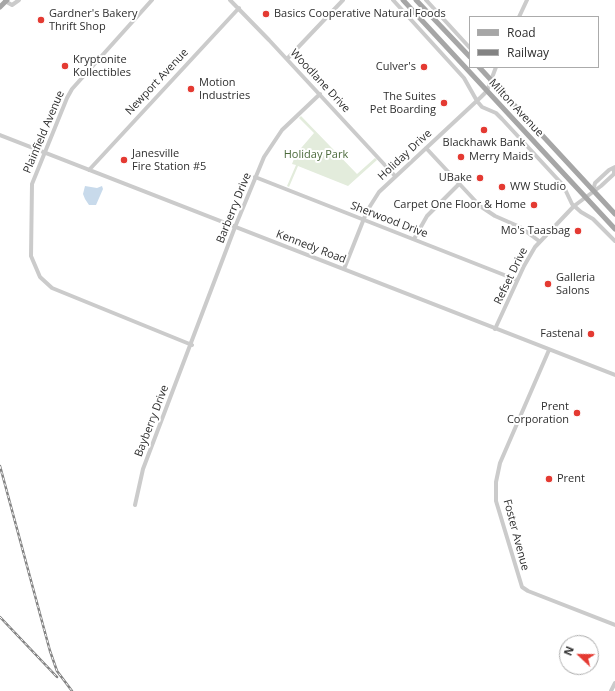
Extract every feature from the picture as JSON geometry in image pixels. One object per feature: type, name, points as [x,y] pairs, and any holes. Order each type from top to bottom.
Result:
[{"type":"main road","name":"Milton Avenue","points":[[403,0],[615,229]]},
{"type":"main road","points":[[416,0],[469,57]]},
{"type":"main road","points":[[0,7],[6,1]]},
{"type":"main road","name":"Milton Avenue","points":[[480,68],[615,214]]},
{"type":"street","points":[[6,1],[12,5],[19,0]]},
{"type":"street","name":"Plainfield Avenue","points":[[152,0],[72,89],[33,180],[31,193],[31,256],[40,276],[52,288],[192,344]]},
{"type":"street","name":"Woodlane Drive","points":[[230,0],[320,94],[395,176]]},
{"type":"street","points":[[287,59],[343,0]]},
{"type":"street","points":[[393,0],[464,78],[482,107],[496,113],[502,119],[563,185],[574,206],[593,218],[615,241]]},
{"type":"street","points":[[426,0],[469,47]]},
{"type":"street","points":[[519,16],[527,0]]},
{"type":"street","name":"Newport Avenue","points":[[89,170],[239,8]]},
{"type":"street","name":"Holiday Drive","points":[[344,269],[371,204],[379,192],[487,91],[496,68]]},
{"type":"street","name":"Barberry Drive","points":[[192,344],[235,227],[264,157],[275,139],[320,94]]},
{"type":"street","name":"Kennedy Road","points":[[0,135],[615,375]]},
{"type":"street","points":[[426,148],[459,184],[488,212],[520,227],[539,241]]},
{"type":"street","name":"Refset Drive","points":[[495,329],[527,259],[539,241],[574,206],[593,191],[595,183],[614,168]]},
{"type":"street","name":"Sherwood Drive","points":[[255,177],[517,280]]},
{"type":"street","points":[[414,240],[427,216],[459,184]]},
{"type":"street","name":"Bayberry Drive","points":[[134,505],[141,474],[192,344]]},
{"type":"street","name":"Foster Avenue","points":[[550,350],[500,463],[496,482],[496,501],[522,587],[533,594],[615,625]]},
{"type":"street","points":[[612,691],[615,683]]},
{"type":"green space","name":"Holiday Park","points":[[301,116],[357,174],[375,158],[377,160],[348,186],[298,166],[289,187],[287,186],[296,165],[292,164],[296,154],[314,133],[299,118]]},
{"type":"water","points":[[85,186],[97,188],[102,186],[103,189],[96,205],[89,205],[85,199],[83,194]]},
{"type":"railway","points":[[0,466],[50,651],[57,671],[72,691]]},
{"type":"railway","points":[[0,617],[57,677]]},
{"type":"place","name":"Basics Cooperative Natural Foods","points":[[266,14]]},
{"type":"place","name":"Gardner's Bakery Thrift Shop","points":[[41,20]]},
{"type":"place","name":"Kryptonite Kollectibles","points":[[65,66]]},
{"type":"place","name":"Culver's","points":[[424,67]]},
{"type":"place","name":"Motion Industries","points":[[191,89]]},
{"type":"place","name":"The Suites Pet Boarding","points":[[444,103]]},
{"type":"place","name":"Blackhawk Bank","points":[[484,130]]},
{"type":"place","name":"Merry Maids","points":[[461,157]]},
{"type":"place","name":"Janesville Fire Station #5","points":[[124,160]]},
{"type":"place","name":"UBake","points":[[480,178]]},
{"type":"place","name":"WW Studio","points":[[502,187]]},
{"type":"place","name":"Carpet One Floor & Home","points":[[534,205]]},
{"type":"place","name":"Mo's Taasbag","points":[[578,231]]},
{"type":"place","name":"Galleria Salons","points":[[548,284]]},
{"type":"place","name":"Fastenal","points":[[591,334]]},
{"type":"place","name":"Prent Corporation","points":[[577,413]]},
{"type":"place","name":"Prent","points":[[549,479]]}]
